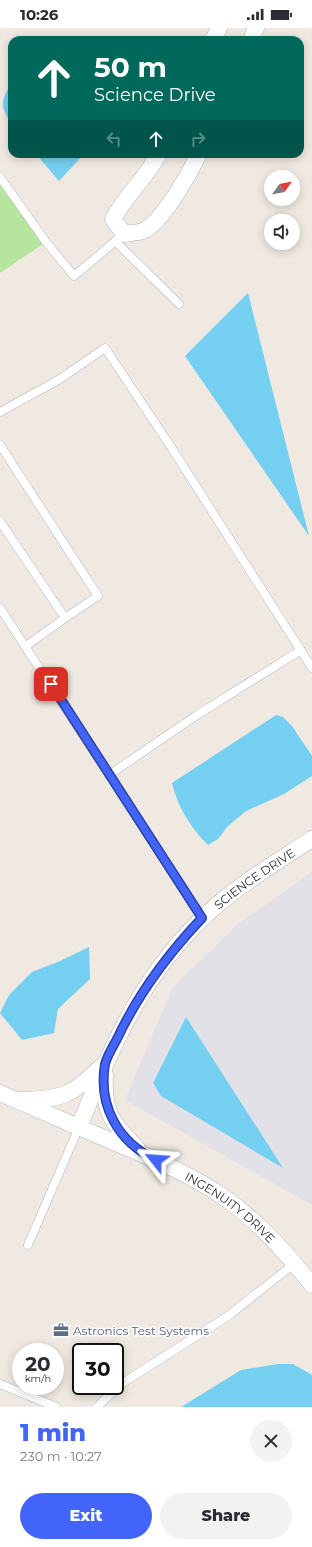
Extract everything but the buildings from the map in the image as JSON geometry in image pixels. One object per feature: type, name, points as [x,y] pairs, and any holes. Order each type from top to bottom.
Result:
[{"type":"street","points":[[157,158],[150,170],[120,205],[113,219],[119,238],[145,231],[162,213],[191,172],[197,158]]},
{"type":"street","name":"SCIENCE DRIVE","points":[[79,1127],[106,1063],[127,1019],[146,986],[173,950],[202,918],[236,890],[312,839]]},
{"type":"street","points":[[16,1100],[52,1098],[69,1094],[80,1087],[106,1063]]},
{"type":"street","points":[[106,1063],[104,1096],[109,1114],[120,1131],[141,1153]]},
{"type":"street","name":"INGENUITY DRIVE","points":[[0,1093],[183,1172],[223,1197],[261,1228],[312,1285]]},
{"type":"lane","points":[[0,176],[46,242],[74,276],[119,238],[179,304]]},
{"type":"lane","points":[[0,412],[60,379],[105,348],[171,447],[312,668]]},
{"type":"lane","points":[[0,445],[98,596],[26,646]]},
{"type":"lane","points":[[0,521],[65,618]]},
{"type":"lane","points":[[0,608],[202,918]]},
{"type":"lane","points":[[109,775],[197,715],[301,650]]},
{"type":"lane","points":[[28,1245],[79,1127]]},
{"type":"lane","points":[[97,1407],[121,1384],[228,1316],[294,1264]]},
{"type":"lane","points":[[0,1384],[56,1407]]},
{"type":"shaded area","points":[[312,872],[312,1205],[125,1100],[172,988],[235,926]]},
{"type":"green space","points":[[0,183],[46,242],[0,273]]},
{"type":"water","points":[[8,89],[8,119],[3,104]]},
{"type":"water","points":[[39,158],[80,158],[59,181]]},
{"type":"water","points":[[248,293],[309,536],[185,356]]},
{"type":"water","points":[[276,715],[283,717],[292,726],[312,756],[312,776],[284,794],[246,811],[227,827],[218,839],[208,845],[196,831],[181,808],[172,783]]},
{"type":"water","points":[[89,947],[90,979],[58,1009],[54,1033],[22,1040],[0,1013],[9,995],[32,972]]},
{"type":"water","points":[[186,1017],[283,1168],[161,1096],[153,1083]]},
{"type":"water","points":[[278,1364],[293,1364],[312,1375],[312,1407],[181,1407],[241,1370]]},
{"type":"place","name":"Astronics Test Systems","points":[[61,1330]]},
{"type":"route","points":[[51,684],[202,918],[173,950],[146,986],[127,1019],[106,1063],[104,1096],[111,1118],[120,1131],[141,1153],[156,1160]]}]
